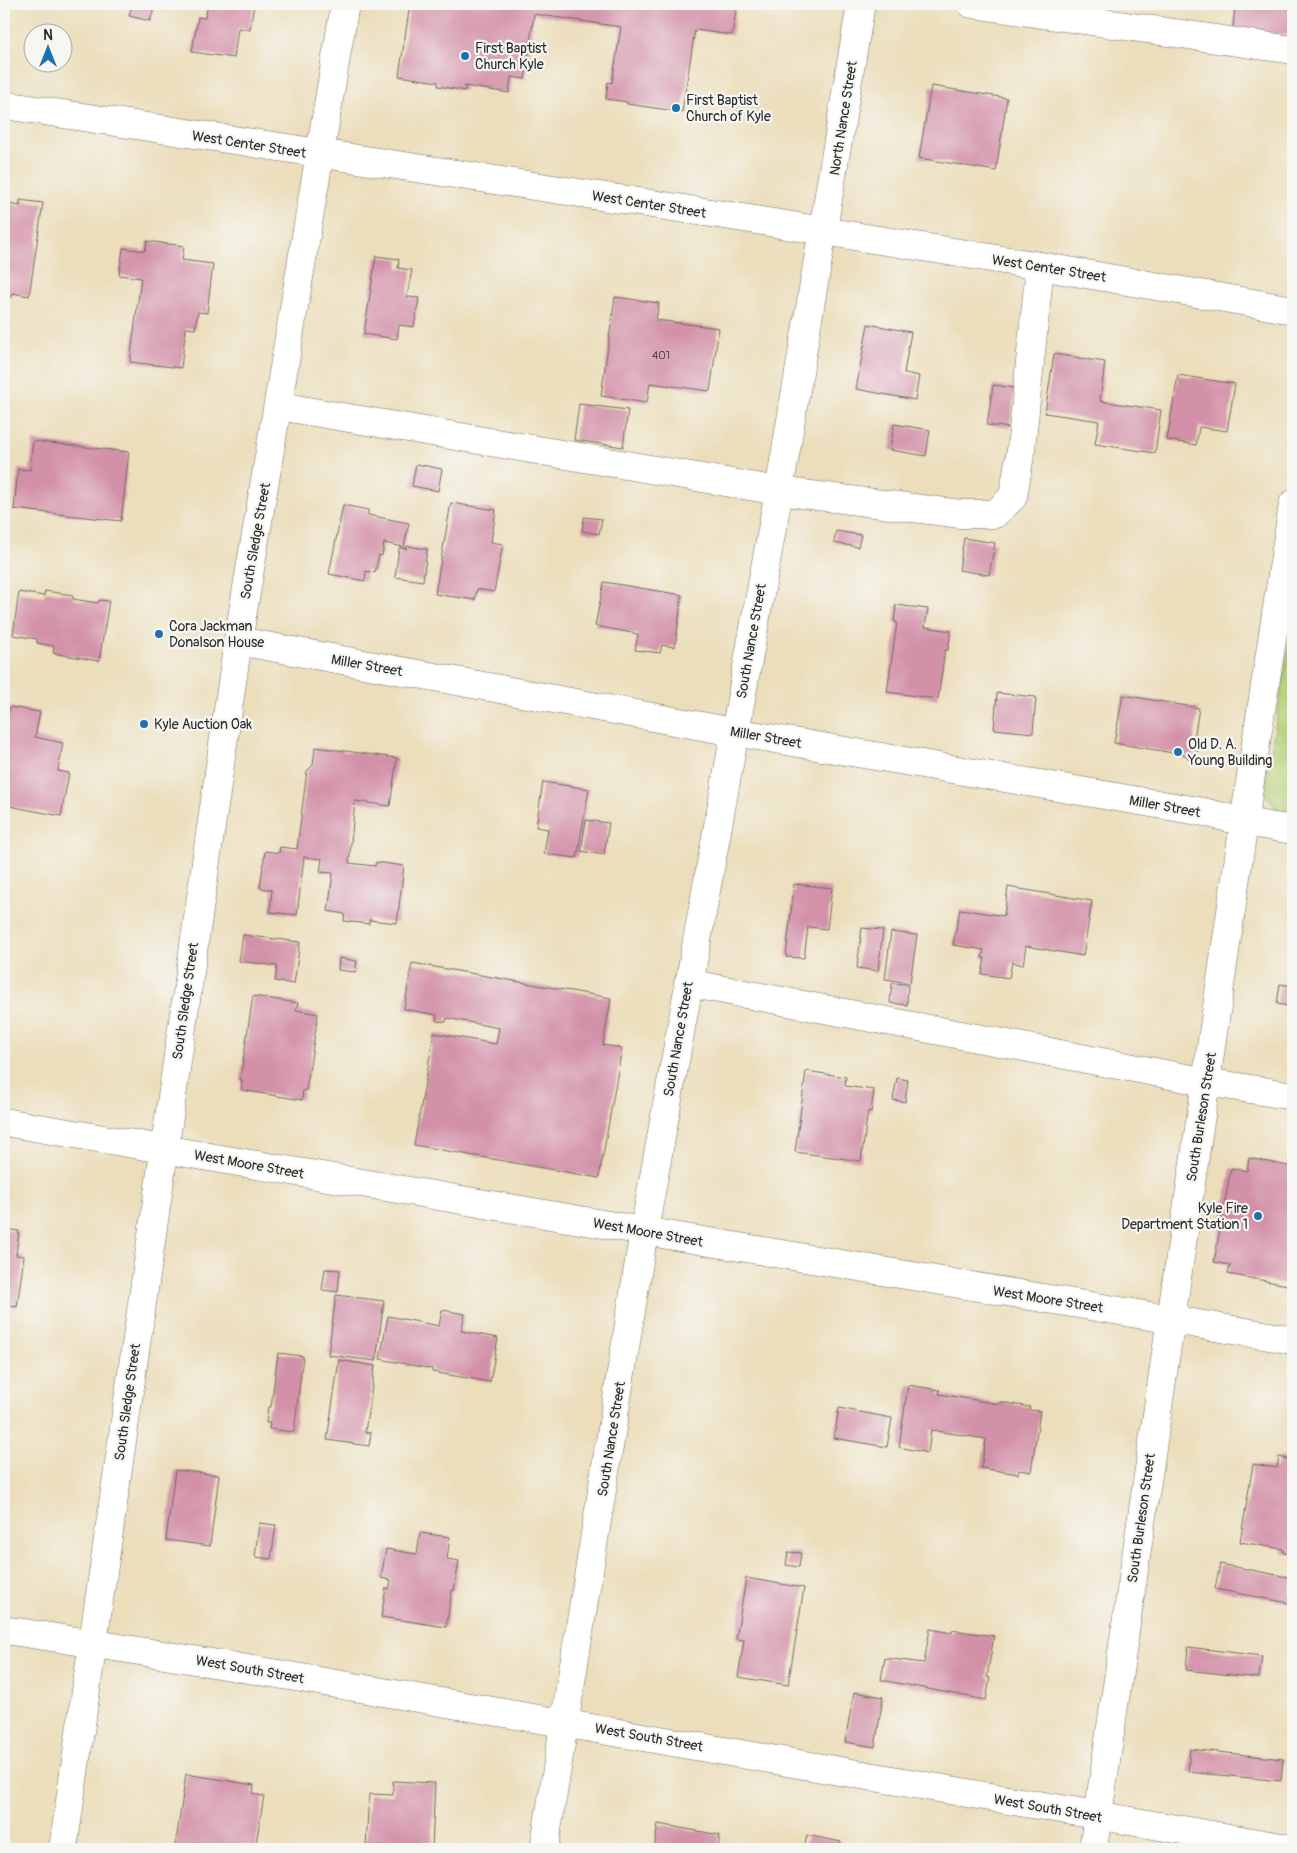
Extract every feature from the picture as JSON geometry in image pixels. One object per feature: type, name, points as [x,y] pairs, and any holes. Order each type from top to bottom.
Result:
[{"type":"street","name":"South Sledge Street","points":[[63,1849],[238,641],[345,4]]},
{"type":"street","name":"North Nance Street","points":[[824,232],[861,4]]},
{"type":"street","points":[[972,4],[1293,50]]},
{"type":"street","name":"West Center Street","points":[[4,105],[1040,266],[1293,310]]},
{"type":"street","name":"South Nance Street","points":[[544,1849],[644,1232],[824,232]]},
{"type":"street","points":[[278,406],[778,491],[961,514],[995,514],[1013,497],[1021,449],[1040,266]]},
{"type":"street","name":"South Burleson Street","points":[[1093,1849],[1170,1319],[1293,504]]},
{"type":"street","name":"Miller Street","points":[[238,641],[734,732],[1204,812],[1244,822],[1293,830]]},
{"type":"street","points":[[688,983],[1207,1082],[1293,1096]]},
{"type":"street","name":"West Moore Street","points":[[4,1122],[644,1232],[1293,1340]]},
{"type":"street","name":"West South Street","points":[[4,1630],[565,1722],[1098,1817],[1293,1849]]},
{"type":"green space","points":[[1293,623],[1293,814],[1278,811],[1264,792]]},
{"type":"building","points":[[132,4],[155,4],[150,21],[129,16]]},
{"type":"building","points":[[208,4],[254,4],[250,30],[238,28],[234,58],[192,52],[198,17],[205,18]]},
{"type":"building","name":"First Baptist Church Kyle","points":[[410,4],[737,4],[732,35],[695,30],[682,112],[606,99],[608,82],[612,83],[621,27],[534,14],[525,79],[511,77],[509,93],[465,86],[465,91],[438,86],[438,82],[399,76]]},
{"type":"building","points":[[1232,4],[1293,4],[1293,36],[1233,29],[1235,5]]},
{"type":"building","points":[[931,86],[1007,98],[996,171],[919,158]]},
{"type":"building","points":[[20,200],[43,203],[29,296],[12,293],[11,297],[4,296],[4,203],[20,206]]},
{"type":"building","points":[[147,241],[184,246],[182,260],[213,264],[207,313],[198,312],[195,329],[186,328],[181,368],[130,362],[141,278],[119,275],[123,248],[145,251]]},
{"type":"building","points":[[376,256],[399,259],[398,268],[412,270],[407,297],[419,298],[414,327],[399,325],[397,339],[364,334]]},
{"type":"building","points":[[615,297],[659,303],[656,320],[719,328],[710,391],[650,383],[647,403],[601,396]]},
{"type":"building","points":[[868,324],[911,332],[904,373],[919,376],[915,400],[856,389]]},
{"type":"building","points":[[1054,354],[1105,362],[1100,401],[1161,410],[1155,453],[1095,444],[1099,421],[1045,413]]},
{"type":"building","points":[[1178,375],[1235,384],[1227,431],[1199,427],[1196,445],[1167,440]]},
{"type":"building","points":[[993,385],[1015,388],[1010,428],[987,425]]},
{"type":"building","points":[[579,404],[628,410],[623,447],[574,440]]},
{"type":"building","points":[[894,424],[930,430],[926,456],[890,450]]},
{"type":"building","points":[[33,441],[129,452],[121,521],[14,509],[18,469],[30,470]]},
{"type":"building","points":[[416,464],[442,469],[438,491],[412,486]]},
{"type":"building","points":[[451,503],[496,510],[491,542],[503,544],[494,592],[477,589],[475,600],[435,594]]},
{"type":"building","points":[[343,505],[368,510],[368,515],[409,523],[404,547],[384,543],[382,556],[379,555],[375,573],[366,571],[365,581],[329,574]]},
{"type":"building","points":[[584,517],[602,519],[599,534],[582,531]]},
{"type":"building","points":[[836,531],[861,535],[858,547],[834,543]]},
{"type":"building","points":[[964,538],[995,543],[989,575],[959,570]]},
{"type":"building","points":[[407,546],[427,549],[423,581],[395,577],[399,548],[406,549]]},
{"type":"building","points":[[604,582],[682,595],[675,647],[662,645],[660,653],[635,650],[638,634],[595,626]]},
{"type":"building","points":[[45,591],[73,595],[73,599],[98,603],[99,600],[109,601],[99,661],[53,653],[54,646],[37,643],[37,639],[13,635],[19,592],[44,596]]},
{"type":"building","points":[[896,605],[928,609],[925,627],[951,631],[948,650],[945,650],[938,699],[887,692],[897,622],[894,622]]},
{"type":"building","points":[[997,693],[1036,697],[1033,733],[994,729]]},
{"type":"building","points":[[1123,695],[1199,708],[1193,746],[1198,751],[1189,759],[1185,755],[1114,743]]},
{"type":"building","points":[[10,707],[40,712],[35,737],[63,743],[58,771],[69,773],[61,816],[4,805],[4,732]]},
{"type":"building","points":[[315,747],[397,758],[390,806],[355,801],[349,863],[375,866],[376,862],[404,866],[397,923],[369,920],[369,924],[344,921],[345,914],[328,911],[333,873],[320,872],[322,859],[304,857],[297,915],[270,912],[272,890],[260,888],[265,851],[279,853],[280,847],[297,849],[307,771],[313,765]]},
{"type":"building","points":[[543,782],[589,789],[577,858],[544,854],[548,829],[536,827]]},
{"type":"building","points":[[586,820],[609,823],[604,855],[581,851]]},
{"type":"building","points":[[794,884],[832,888],[827,929],[808,927],[804,958],[786,957]]},
{"type":"building","points":[[1008,887],[1092,901],[1083,956],[1026,946],[1023,965],[1012,962],[1009,978],[982,974],[985,958],[982,958],[984,950],[953,945],[960,909],[1004,916]]},
{"type":"building","points":[[862,928],[883,930],[878,971],[857,968]]},
{"type":"building","points":[[891,932],[917,935],[910,983],[885,979]]},
{"type":"building","points":[[243,935],[300,942],[294,984],[275,981],[277,966],[239,961]]},
{"type":"building","points":[[339,958],[357,961],[355,972],[338,970]]},
{"type":"building","points":[[412,963],[611,998],[603,1045],[622,1048],[599,1178],[414,1145],[434,1033],[496,1044],[499,1028],[447,1018],[446,1022],[436,1021],[437,1015],[404,1009]]},
{"type":"building","points":[[892,983],[908,984],[907,1005],[890,1003]]},
{"type":"building","points":[[1280,984],[1293,986],[1293,1007],[1277,1004]]},
{"type":"building","points":[[253,996],[298,1003],[296,1010],[318,1014],[306,1091],[303,1090],[302,1100],[241,1090],[242,1080],[240,1080]]},
{"type":"building","points":[[806,1071],[846,1077],[845,1086],[874,1090],[871,1112],[868,1111],[861,1161],[795,1152]]},
{"type":"building","points":[[897,1078],[908,1080],[905,1102],[893,1100]]},
{"type":"building","name":"Kyle Fire Department Station 1","points":[[1249,1158],[1293,1167],[1293,1286],[1228,1274],[1230,1265],[1214,1262],[1231,1168],[1247,1171]]},
{"type":"building","points":[[4,1229],[19,1231],[16,1255],[24,1256],[17,1307],[4,1305]]},
{"type":"building","points":[[325,1269],[340,1270],[338,1292],[322,1290]]},
{"type":"building","points":[[336,1295],[384,1301],[376,1361],[328,1355]]},
{"type":"building","points":[[442,1310],[465,1314],[461,1331],[498,1338],[490,1382],[432,1372],[432,1369],[380,1359],[388,1316],[439,1326]]},
{"type":"building","points":[[278,1353],[303,1356],[294,1432],[269,1429],[270,1423],[266,1423],[268,1407],[271,1407]]},
{"type":"building","points":[[339,1360],[375,1366],[365,1432],[371,1433],[369,1446],[327,1440]]},
{"type":"building","points":[[908,1385],[940,1390],[939,1394],[1030,1407],[1029,1410],[1040,1411],[1031,1472],[1019,1470],[1018,1474],[981,1468],[986,1439],[931,1430],[928,1453],[899,1447]]},
{"type":"building","points":[[839,1408],[892,1418],[887,1447],[834,1438]]},
{"type":"building","points":[[1279,1457],[1293,1460],[1293,1554],[1283,1553],[1283,1549],[1240,1542],[1253,1464],[1277,1468]]},
{"type":"building","points":[[175,1470],[219,1475],[210,1546],[166,1540]]},
{"type":"building","points":[[259,1523],[276,1525],[271,1559],[255,1557]]},
{"type":"building","points":[[420,1533],[450,1537],[447,1559],[459,1561],[446,1627],[381,1617],[386,1588],[389,1589],[391,1580],[381,1578],[386,1549],[417,1554]]},
{"type":"building","points":[[788,1552],[801,1553],[799,1567],[786,1565]]},
{"type":"building","points":[[1220,1564],[1293,1578],[1289,1603],[1215,1589]]},
{"type":"building","points":[[746,1578],[804,1588],[788,1685],[738,1677],[744,1640],[736,1639]]},
{"type":"building","points":[[930,1629],[952,1633],[952,1630],[994,1636],[987,1677],[990,1678],[986,1700],[881,1680],[885,1658],[924,1663]]},
{"type":"building","points":[[1188,1647],[1262,1656],[1259,1678],[1186,1670]]},
{"type":"building","points":[[854,1692],[883,1697],[875,1747],[845,1742]]},
{"type":"building","points":[[1190,1749],[1283,1759],[1281,1781],[1188,1772]]},
{"type":"building","points":[[186,1774],[254,1785],[253,1794],[264,1796],[255,1849],[175,1849]]},
{"type":"building","points":[[393,1781],[435,1783],[432,1848],[366,1846],[369,1794],[393,1795]]},
{"type":"building","points":[[658,1824],[720,1835],[718,1849],[654,1849]]},
{"type":"building","points":[[807,1835],[841,1842],[840,1849],[804,1849]]},
{"type":"place","name":"First Baptist Church Kyle","points":[[465,56]]},
{"type":"place","name":"First Baptist Church of Kyle","points":[[676,108]]},
{"type":"place","name":"Cora Jackman Donalson House","points":[[159,634]]},
{"type":"place","name":"Kyle Auction Oak","points":[[144,724]]},
{"type":"place","name":"Old D. A. Young Building","points":[[1178,752]]},
{"type":"place","name":"Kyle Fire Department Station 1","points":[[1258,1216]]}]
